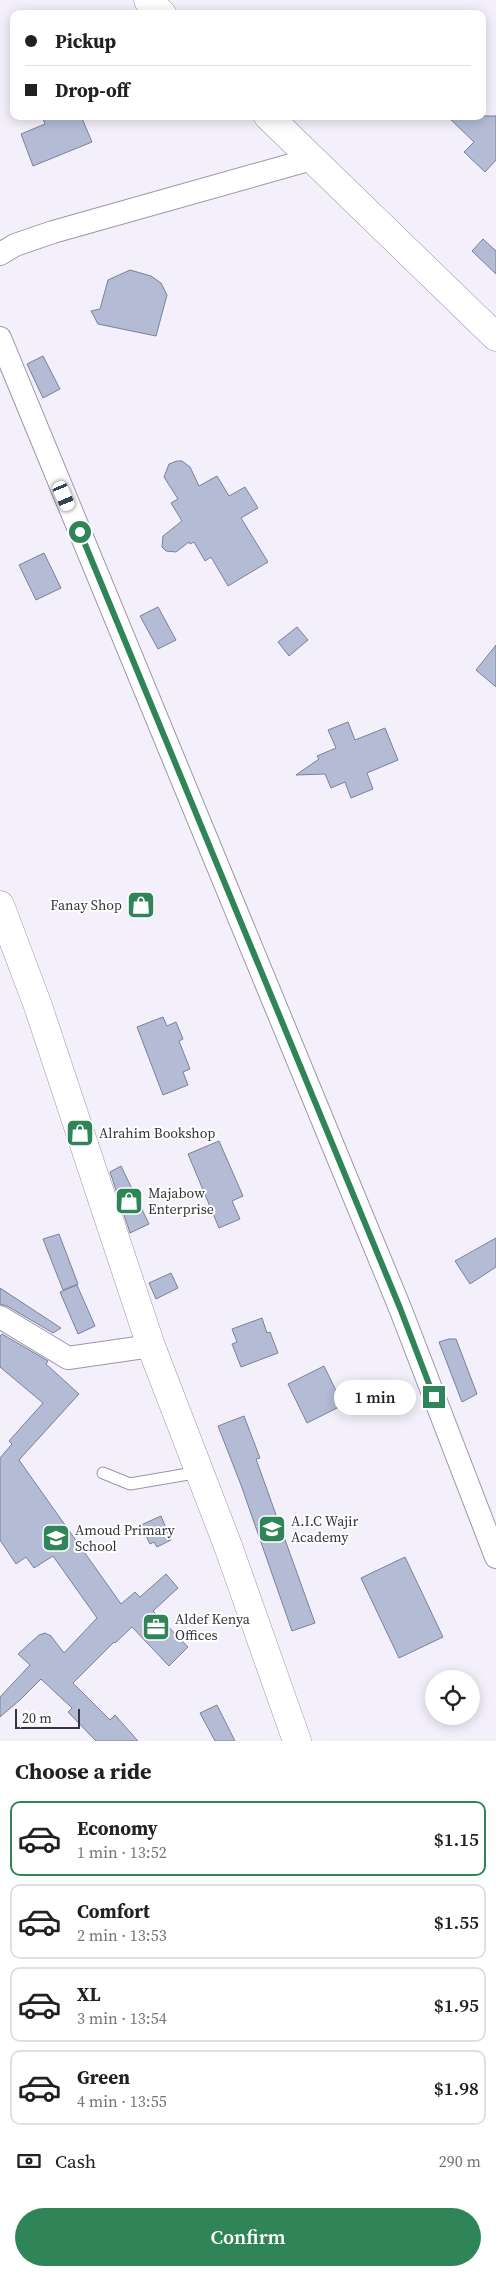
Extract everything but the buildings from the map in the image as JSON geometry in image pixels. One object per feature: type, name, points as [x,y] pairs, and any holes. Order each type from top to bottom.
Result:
[{"type":"street","points":[[148,0],[158,10]]},
{"type":"street","points":[[272,120],[496,337]]},
{"type":"street","points":[[0,254],[15,245],[53,232],[312,159]]},
{"type":"street","points":[[0,338],[396,1299],[496,1557]]},
{"type":"street","points":[[0,905],[38,1006],[152,1346],[200,1472],[297,1741]]},
{"type":"street","points":[[0,1317],[68,1358],[152,1346]]},
{"type":"lane","points":[[103,1473],[130,1484],[200,1472]]},
{"type":"place","name":"Fanay Shop","points":[[141,905]]},
{"type":"place","name":"Alrahim Bookshop","points":[[80,1133]]},
{"type":"place","name":"Majabow Enterprise","points":[[129,1201]]},
{"type":"place","name":"A.I.C Wajir Academy","points":[[272,1529]]},
{"type":"place","name":"Amoud Primary School","points":[[56,1538]]},
{"type":"place","name":"Aldef Kenya Offices","points":[[156,1627]]},
{"type":"route","points":[[80,532],[400,1308],[434,1397]]}]
